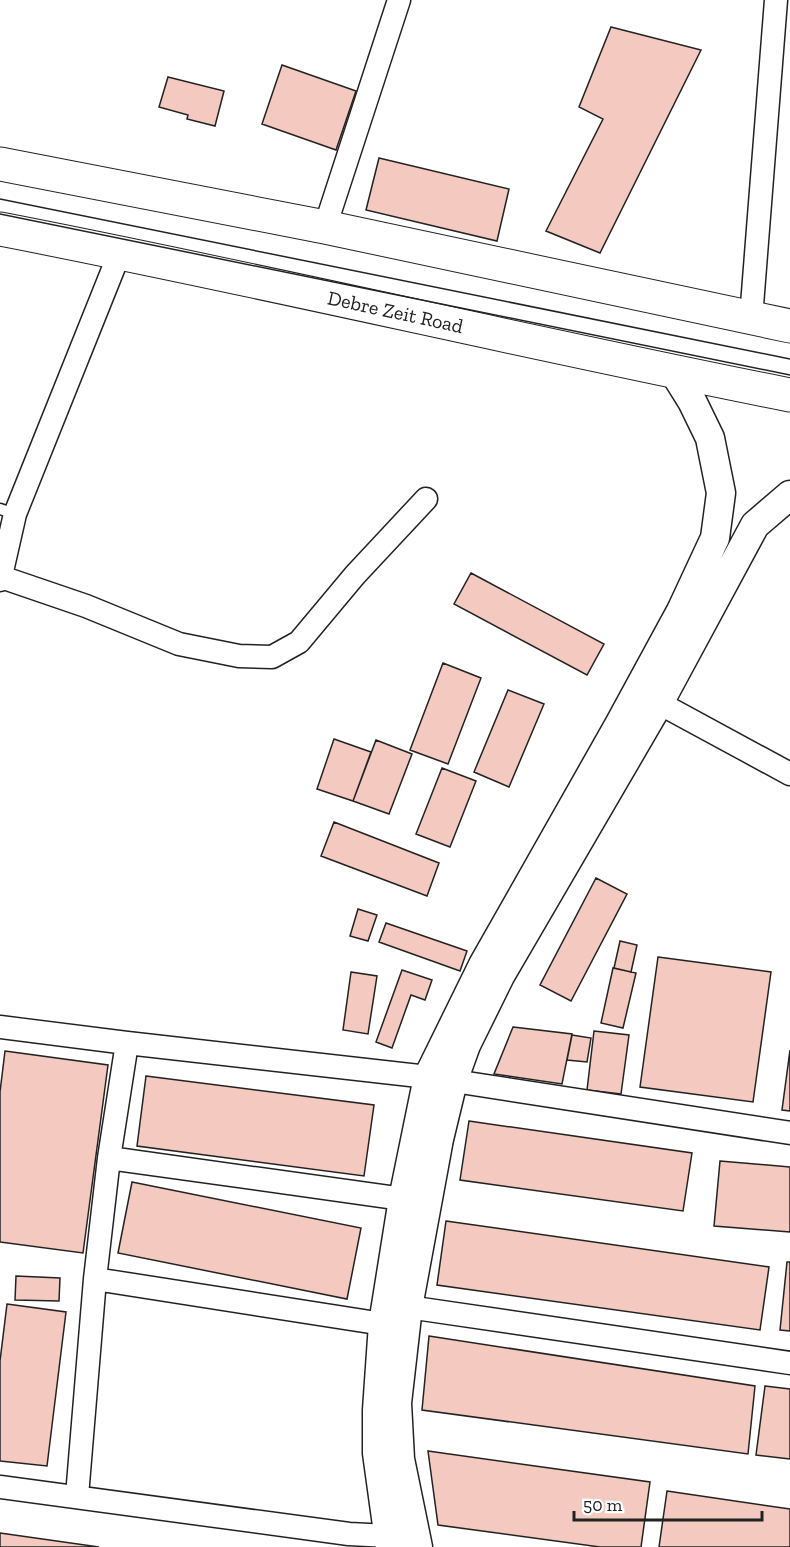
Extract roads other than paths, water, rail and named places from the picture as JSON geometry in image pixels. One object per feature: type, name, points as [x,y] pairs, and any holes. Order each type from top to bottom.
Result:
[{"type":"main road","points":[[0,164],[325,227],[790,326]]},
{"type":"main road","name":"Debre Zeit Road","points":[[0,229],[120,252],[790,395]]},
{"type":"street","points":[[325,227],[399,0]]},
{"type":"street","points":[[751,318],[782,43],[776,0]]},
{"type":"street","points":[[120,252],[8,512],[0,579],[86,606],[179,644],[239,656],[272,657],[299,642],[355,575],[426,499]]},
{"type":"street","points":[[0,1487],[389,1541],[377,1453],[377,1410],[383,1324],[403,1199],[440,1079],[466,1045],[629,730],[715,538],[722,493],[710,438],[692,401],[674,372]]},
{"type":"street","points":[[629,730],[659,703],[755,525],[790,495]]},
{"type":"street","points":[[659,703],[790,774]]},
{"type":"street","points":[[0,1027],[440,1079],[790,1133]]},
{"type":"street","points":[[77,1496],[95,1279],[109,1158],[127,1043]]},
{"type":"street","points":[[418,1547],[400,1459],[398,1403],[408,1307],[439,1139],[440,1079]]},
{"type":"street","points":[[109,1158],[403,1199]]},
{"type":"street","points":[[95,1279],[383,1324]]},
{"type":"street","points":[[408,1307],[790,1363]]},
{"type":"tram line","points":[[0,199],[790,359]]},
{"type":"tram line","points":[[0,214],[790,375]]}]
